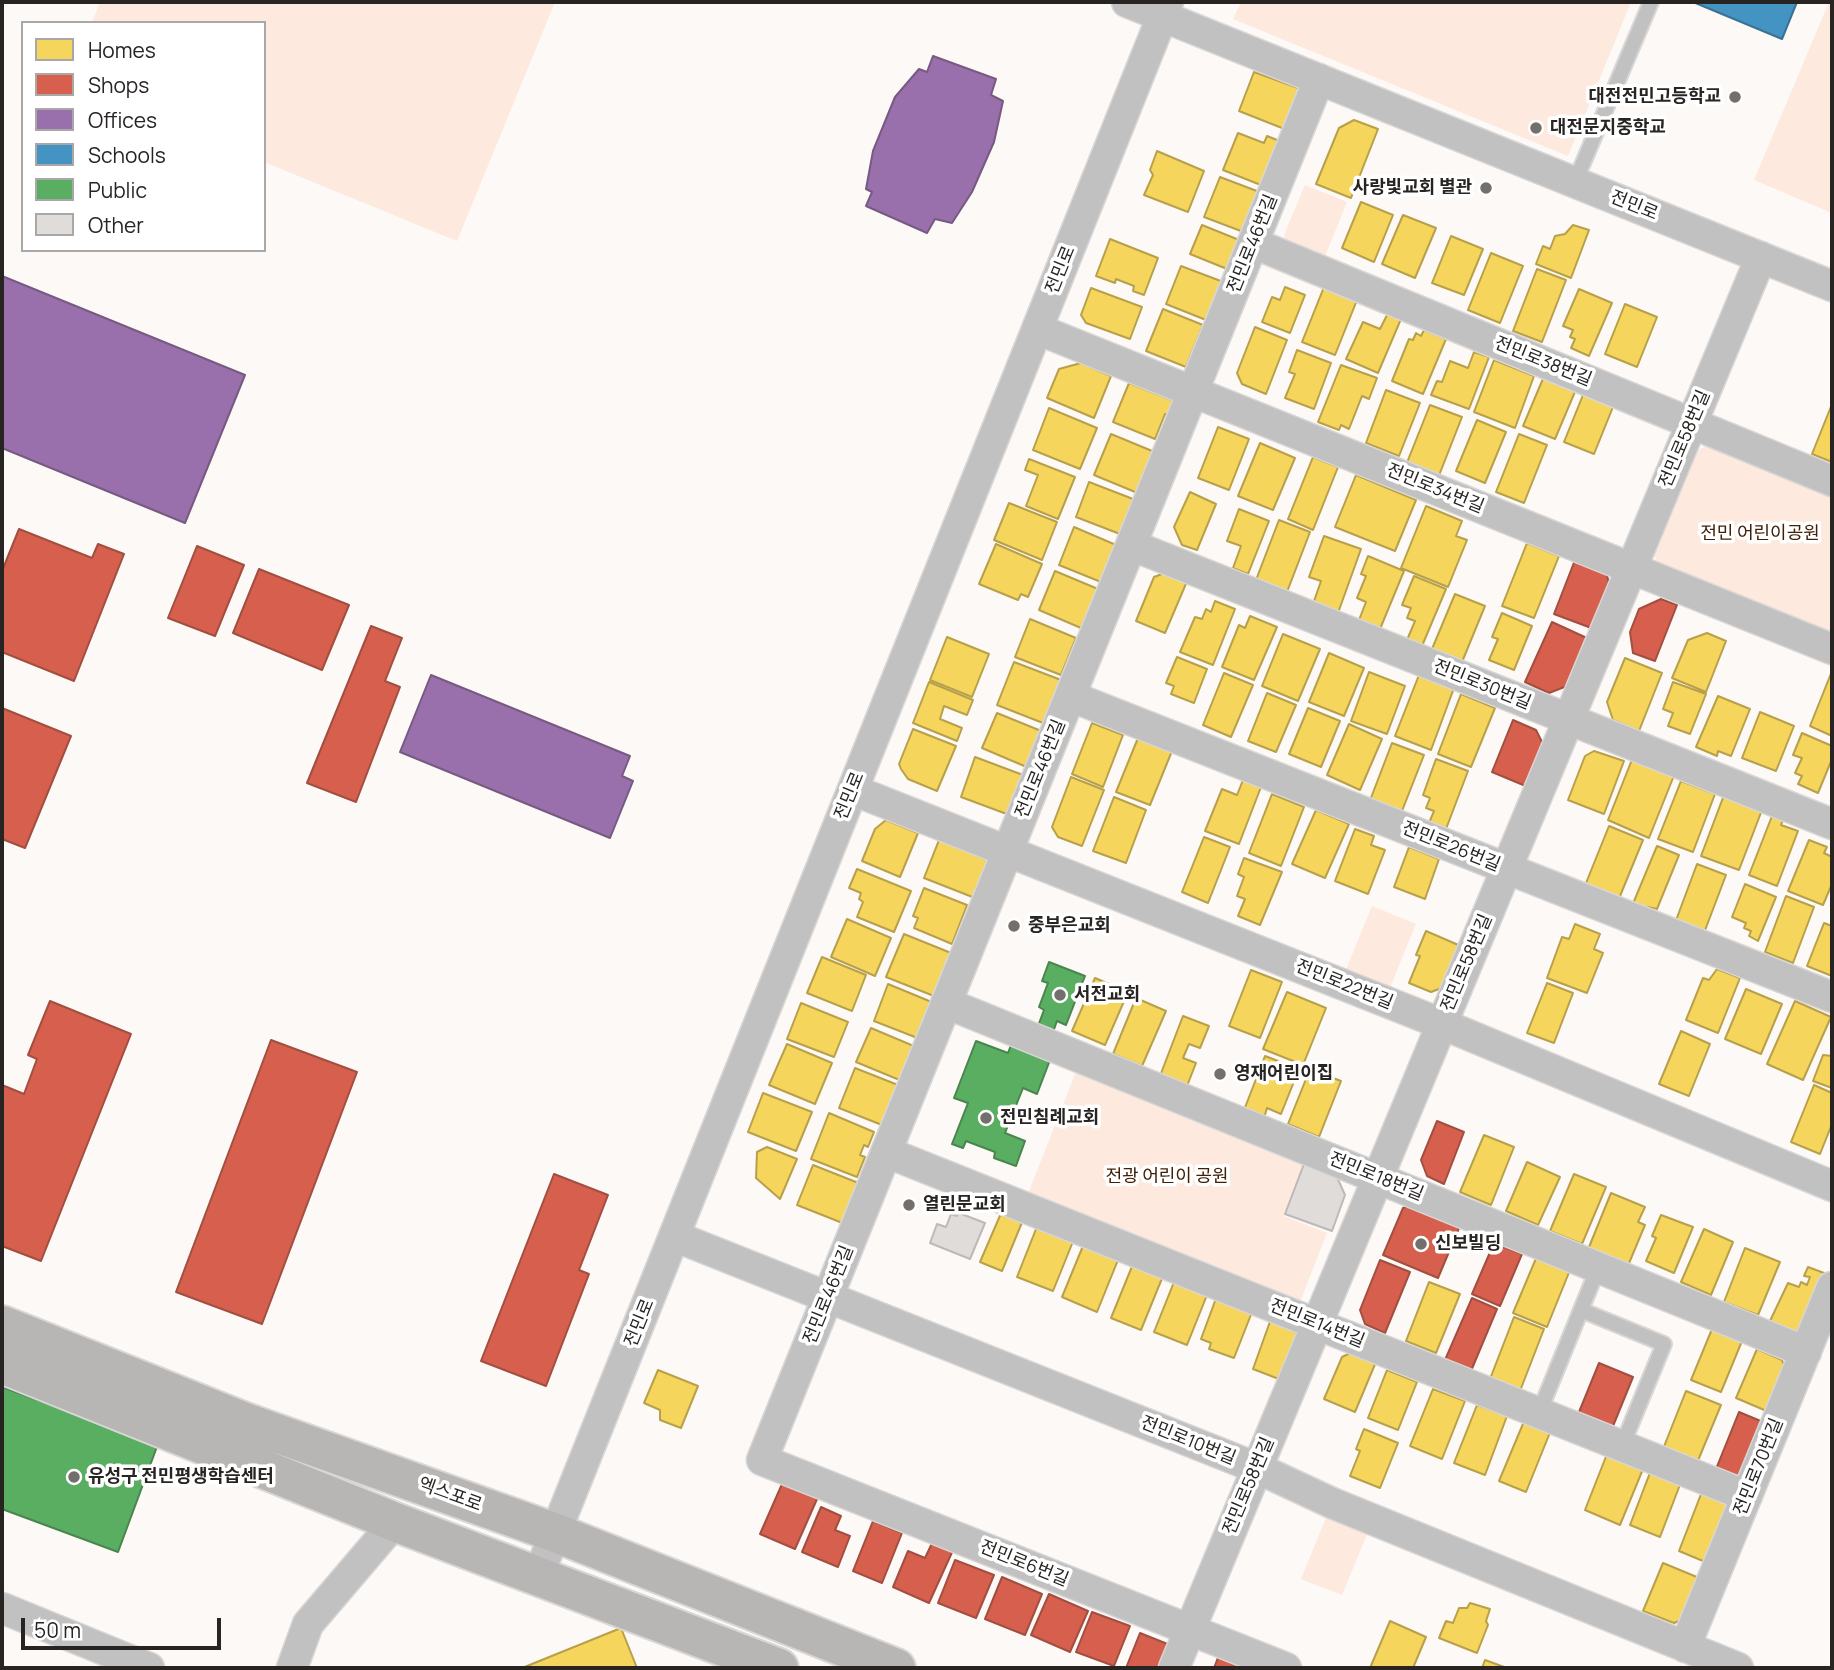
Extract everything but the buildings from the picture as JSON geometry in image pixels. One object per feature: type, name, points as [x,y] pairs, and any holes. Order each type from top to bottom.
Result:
[{"type":"main road","name":"엑스포로","points":[[2,1325],[244,1422],[556,1533],[896,1668]]},
{"type":"main road","points":[[2,1364],[395,1522],[779,1668]]},
{"type":"street","name":"전민로","points":[[1127,2],[1165,9],[1319,79],[1832,286]]},
{"type":"street","name":"전민로","points":[[538,1576],[1165,9]]},
{"type":"street","name":"전민로46번길","points":[[762,1460],[1319,79]]},
{"type":"street","name":"전민로38번길","points":[[1253,243],[1832,481]]},
{"type":"street","name":"전민로58번길","points":[[1174,1668],[1761,257]]},
{"type":"street","name":"전민로34번길","points":[[1037,329],[1832,649]]},
{"type":"street","name":"전민로30번길","points":[[1131,545],[1832,824]]},
{"type":"street","name":"전민로26번길","points":[[1070,696],[1832,997]]},
{"type":"street","name":"전민로22번길","points":[[853,790],[1442,1024],[1832,1186]]},
{"type":"street","name":"전민로18번길","points":[[946,1003],[1806,1352]]},
{"type":"street","name":"전민로14번길","points":[[886,1152],[1747,1496]]},
{"type":"street","name":"전민로10번길","points":[[674,1236],[1256,1468],[1332,1503],[1738,1668]]},
{"type":"street","name":"전민로70번길","points":[[1685,1647],[1832,1287]]},
{"type":"street","name":"전민로6번길","points":[[762,1460],[1286,1668]]},
{"type":"street","points":[[292,1668],[308,1624],[395,1522]]},
{"type":"street","points":[[2,1608],[148,1668]]},
{"type":"lane","points":[[1575,182],[1651,2]]},
{"type":"lane","points":[[1539,1413],[1598,1268]]},
{"type":"lane","points":[[1581,1310],[1664,1344],[1622,1446]]},
{"type":"green space","points":[[100,2],[555,2],[457,241],[266,163],[266,21],[93,21]]},
{"type":"green space","name":"대전문지중학교","points":[[1241,2],[1631,2],[1568,156],[1233,19]]},
{"type":"green space","points":[[1829,2],[1832,2],[1832,213],[1754,180]]},
{"type":"green space","points":[[1305,185],[1347,202],[1321,266],[1290,250],[1284,235]]},
{"type":"green space","name":"전민 어린이공원","points":[[1712,443],[1832,492],[1832,634],[1659,563],[1650,550],[1689,455]]},
{"type":"green space","points":[[1372,906],[1416,924],[1389,990],[1345,972]]},
{"type":"green space","name":"전광 어린이 공원","points":[[1077,1069],[1307,1159],[1284,1216],[1327,1233],[1300,1302],[1028,1194]]},
{"type":"green space","points":[[1332,1503],[1373,1520],[1342,1595],[1301,1579]]},
{"type":"place","name":"대전전민고등학교","points":[[1735,97]]},
{"type":"place","name":"대전문지중학교","points":[[1536,128]]},
{"type":"place","name":"사랑빛교회 별관","points":[[1486,188]]},
{"type":"place","name":"중부은교회","points":[[1014,926]]},
{"type":"place","name":"서전교회","points":[[1060,995]]},
{"type":"place","name":"영재어린이집","points":[[1220,1074]]},
{"type":"place","name":"전민침례교회","points":[[986,1118]]},
{"type":"place","name":"열린문교회","points":[[909,1205]]},
{"type":"place","name":"신보빌딩","points":[[1421,1244]]},
{"type":"place","name":"유성구 전민평생학습센터","points":[[74,1477]]}]
